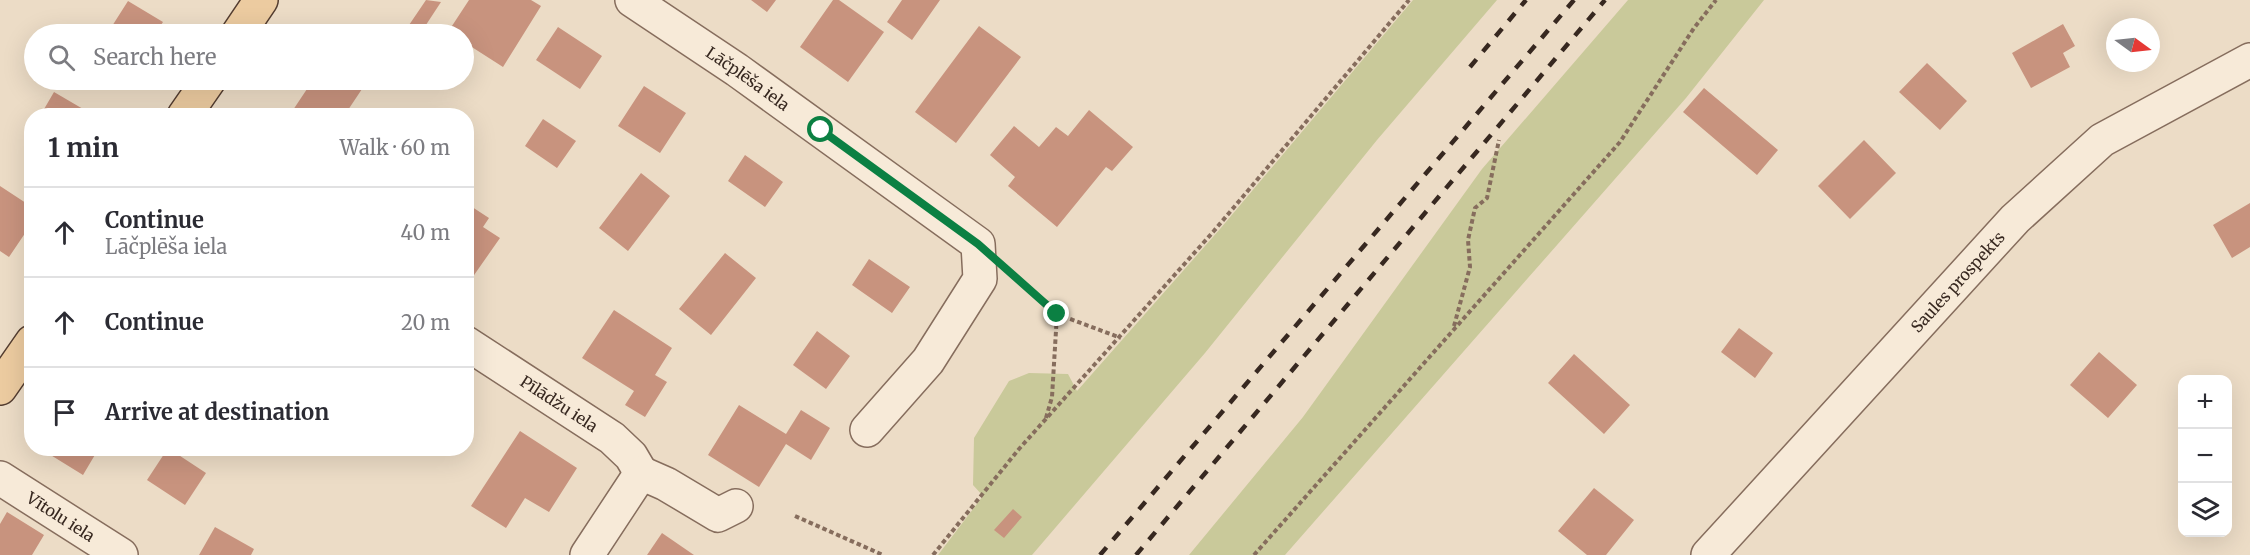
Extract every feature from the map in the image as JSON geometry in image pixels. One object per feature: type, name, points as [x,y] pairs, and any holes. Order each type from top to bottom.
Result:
[{"type":"main road","points":[[245,24],[261,0]]},
{"type":"main road","points":[[189,108],[201,90]]},
{"type":"main road","points":[[0,388],[24,354]]},
{"type":"street","name":"Lāčplēša iela","points":[[632,0],[737,70],[978,244]]},
{"type":"street","name":"Saules prospekts","points":[[1708,555],[2015,219],[2062,174],[2102,140],[2250,60]]},
{"type":"street","points":[[867,430],[928,362],[980,279],[978,244]]},
{"type":"street","name":"Pīlādžu iela","points":[[474,348],[612,438],[632,456],[641,473]]},
{"type":"street","points":[[587,555],[641,473],[718,515],[736,506]]},
{"type":"street","name":"Vītolu iela","points":[[0,478],[122,555]]},
{"type":"path","points":[[933,555],[953,527],[1120,338],[1409,0]]},
{"type":"path","points":[[1254,555],[1620,142],[1694,28],[1716,0]]},
{"type":"path","points":[[1452,331],[1461,309],[1470,267],[1468,240],[1475,208],[1487,198],[1499,140]]},
{"type":"path","points":[[978,244],[1057,314],[1120,338]]},
{"type":"path","points":[[1046,420],[1052,397],[1057,314]]},
{"type":"path","points":[[795,516],[883,555]]},
{"type":"green space","points":[[1413,0],[1497,0],[1377,140],[1205,353],[1032,555],[938,555],[983,496],[973,485],[974,438],[1009,381],[1029,373],[1068,374],[1077,391],[1220,229]]},
{"type":"green space","points":[[1628,0],[1764,0],[1686,98],[1285,555],[1189,555],[1303,417],[1482,169]]},
{"type":"building","points":[[426,0],[441,2],[427,24],[410,24]]},
{"type":"building","points":[[469,0],[531,0],[541,6],[503,67],[474,48],[474,24],[453,24]]},
{"type":"building","points":[[751,0],[776,0],[767,12]]},
{"type":"building","points":[[833,0],[839,0],[884,32],[848,82],[800,47]]},
{"type":"building","points":[[902,0],[940,0],[912,40],[887,22]]},
{"type":"building","points":[[128,1],[163,22],[162,24],[113,24]]},
{"type":"building","points":[[2063,24],[2075,46],[2063,53],[2070,67],[2031,88],[2012,53]]},
{"type":"building","points":[[979,26],[1021,57],[956,143],[915,112]]},
{"type":"building","points":[[558,27],[602,56],[580,89],[536,60]]},
{"type":"building","points":[[1927,63],[1967,101],[1940,130],[1899,92]]},
{"type":"building","points":[[644,86],[686,113],[660,153],[618,126]]},
{"type":"building","points":[[1704,88],[1778,150],[1757,175],[1683,112]]},
{"type":"building","points":[[306,90],[361,90],[349,108],[294,108]]},
{"type":"building","points":[[54,92],[81,108],[45,108]]},
{"type":"building","points":[[1089,110],[1133,147],[1112,171],[1106,167],[1057,227],[1008,186],[1015,177],[990,155],[1014,126],[1039,147],[1056,127],[1068,136]]},
{"type":"building","points":[[543,119],[576,141],[557,168],[525,146]]},
{"type":"building","points":[[1864,140],[1896,173],[1850,219],[1818,186]]},
{"type":"building","points":[[745,155],[783,182],[765,207],[728,181]]},
{"type":"building","points":[[641,173],[670,196],[628,251],[599,228]]},
{"type":"building","points":[[0,186],[24,202],[24,235],[9,257],[0,251]]},
{"type":"building","points":[[2250,203],[2250,247],[2232,258],[2213,225]]},
{"type":"building","points":[[474,208],[489,218],[483,227],[500,238],[474,275]]},
{"type":"building","points":[[725,253],[756,278],[711,335],[679,309]]},
{"type":"building","points":[[869,259],[910,287],[892,313],[852,285]]},
{"type":"building","points":[[614,310],[672,348],[655,375],[667,382],[645,417],[625,405],[634,391],[582,358]]},
{"type":"building","points":[[1739,328],[1773,353],[1755,378],[1721,352]]},
{"type":"building","points":[[817,331],[850,356],[826,389],[793,365]]},
{"type":"building","points":[[2099,352],[2137,385],[2108,418],[2070,385]]},
{"type":"building","points":[[1574,354],[1630,405],[1604,434],[1548,383]]},
{"type":"building","points":[[739,405],[786,434],[801,410],[830,428],[811,460],[786,444],[759,487],[708,455]]},
{"type":"building","points":[[520,431],[577,468],[549,512],[525,498],[506,528],[471,506]]},
{"type":"building","points":[[52,456],[94,456],[83,475]]},
{"type":"building","points":[[163,456],[180,456],[206,473],[185,505],[147,480]]},
{"type":"building","points":[[1594,488],[1634,520],[1606,555],[1587,555],[1558,531]]},
{"type":"building","points":[[1013,509],[1022,517],[1004,538],[994,530]]},
{"type":"building","points":[[7,512],[44,535],[32,555],[0,555],[0,524]]},
{"type":"building","points":[[215,527],[254,549],[251,555],[199,555]]},
{"type":"building","points":[[662,533],[694,555],[647,555]]},
{"type":"railway","points":[[1470,67],[1526,0]]},
{"type":"railway","points":[[1100,555],[1574,0]]},
{"type":"railway","points":[[1136,555],[1605,0]]},
{"type":"route","points":[[821,130],[978,244],[1057,314]]}]
